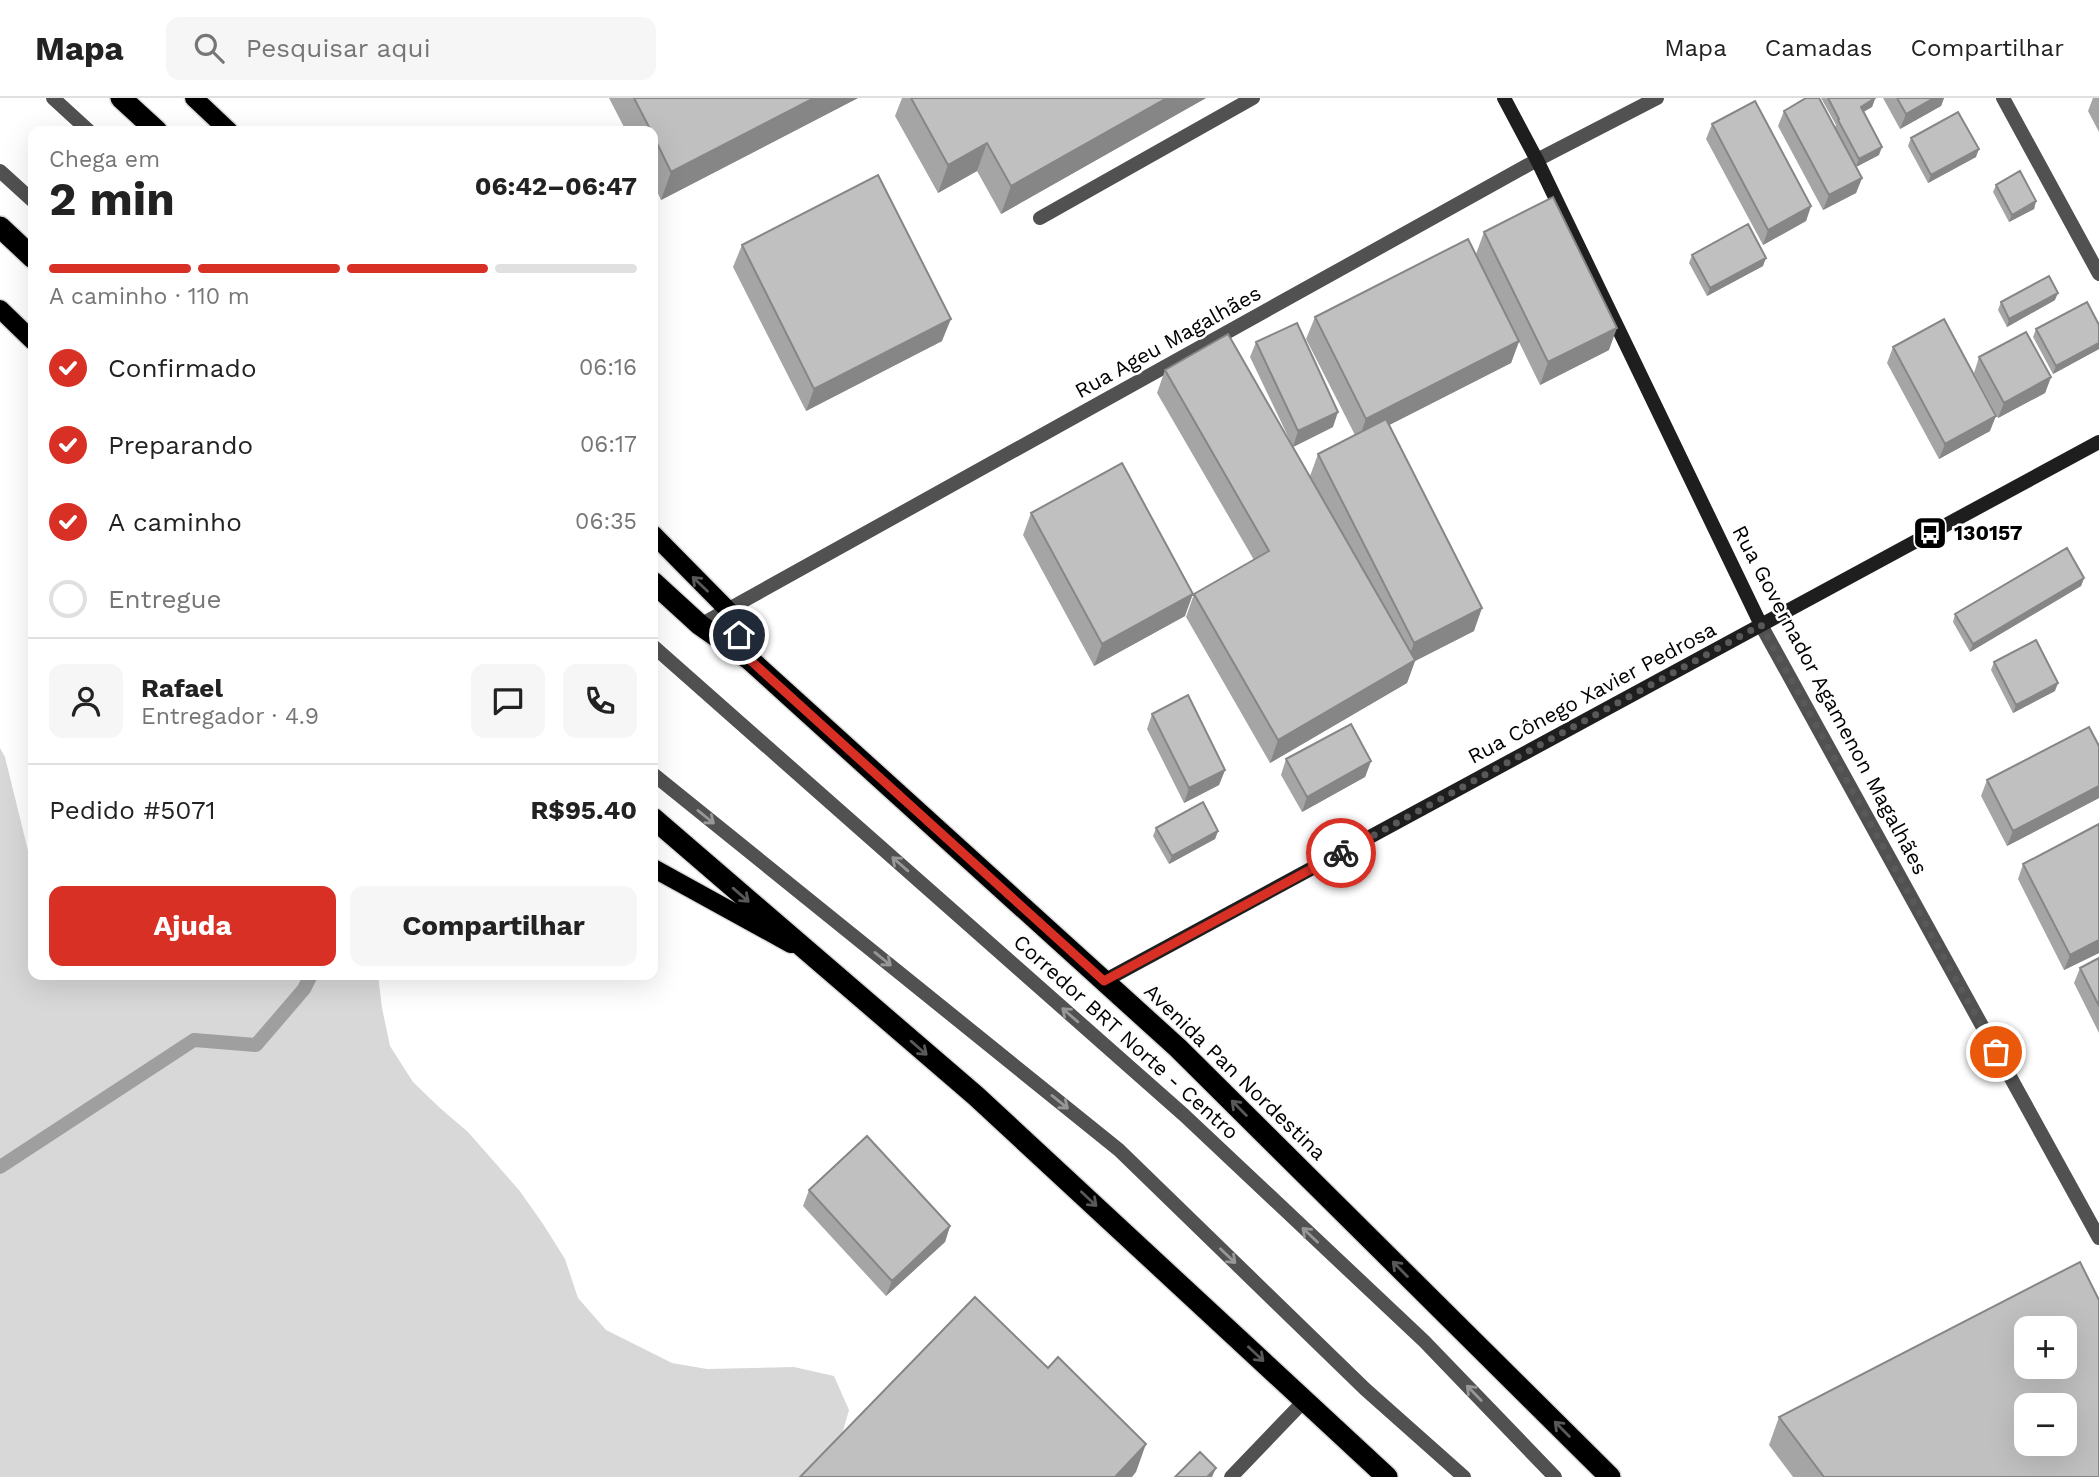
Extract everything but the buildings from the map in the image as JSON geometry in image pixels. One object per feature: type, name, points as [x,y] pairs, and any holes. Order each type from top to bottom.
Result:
[{"type":"highway","points":[[121,98],[152,126]]},
{"type":"highway","points":[[0,227],[28,253]]},
{"type":"highway","name":"Avenida Pan Nordestina","points":[[658,587],[700,625],[750,660],[1178,1048],[1610,1477]]},
{"type":"highway","points":[[658,822],[997,1115],[1387,1477]]},
{"type":"main road","points":[[194,98],[224,126]]},
{"type":"main road","points":[[0,309],[28,336]]},
{"type":"main road","name":"Avenida Pan Nordestina","points":[[658,539],[729,611],[750,660]]},
{"type":"main road","points":[[658,871],[812,956]]},
{"type":"street","points":[[53,98],[84,126]]},
{"type":"street","points":[[1040,218],[1253,98]]},
{"type":"street","name":"Rua Governador Agamenon Magalhães","points":[[1504,98],[1537,160],[1761,625],[2099,1238]]},
{"type":"street","name":"Rua Ageu Magalhães","points":[[700,625],[1537,160],[1657,98]]},
{"type":"street","points":[[2003,98],[2099,274]]},
{"type":"street","points":[[0,171],[28,196]]},
{"type":"street","name":"Rua Cônego Xavier Pedrosa","points":[[1104,981],[2099,442]]},
{"type":"street","name":"Corredor BRT Norte - Centro","points":[[658,650],[1184,1115],[1424,1341],[1555,1477]]},
{"type":"street","points":[[658,778],[1119,1150],[1365,1390],[1464,1477]]},
{"type":"street","points":[[1231,1477],[1305,1400]]},
{"type":"shaded area","points":[[0,748],[5,757],[28,851],[28,980],[379,980],[390,1046],[413,1082],[468,1132],[519,1190],[565,1259],[578,1298],[606,1330],[672,1363],[707,1369],[794,1367],[834,1376],[849,1410],[830,1477],[0,1477]]},
{"type":"waterway","points":[[0,1167],[194,1040],[256,1045],[304,989],[308,980]]},
{"type":"way so far","points":[[1341,853],[1761,625],[1996,1052]]},
{"type":"place","name":"130157","points":[[1930,533]]},
{"type":"route","points":[[739,635],[750,660],[1104,981],[1341,853]]}]
